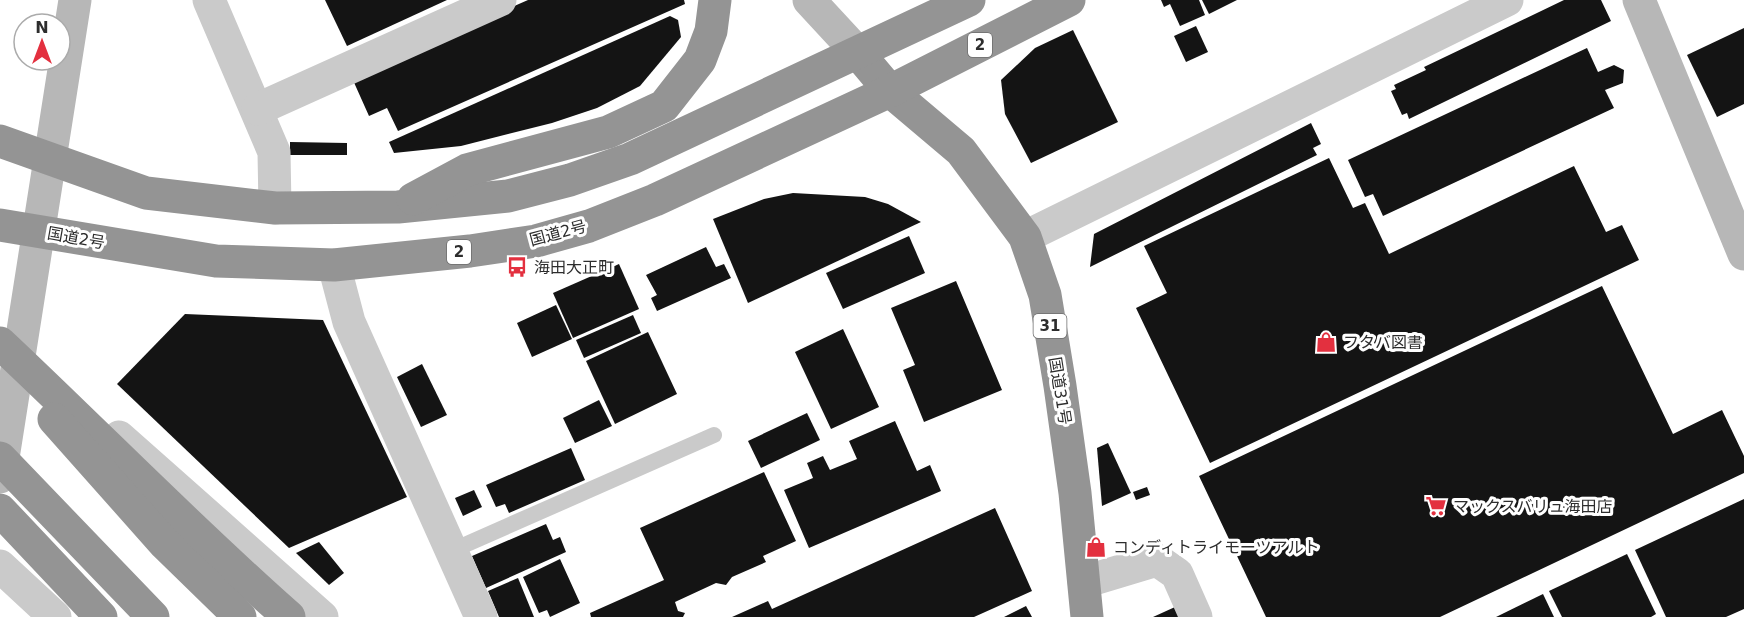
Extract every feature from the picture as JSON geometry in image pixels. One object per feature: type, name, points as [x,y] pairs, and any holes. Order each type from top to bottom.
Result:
[{"type":"highway","points":[[398,207],[467,170],[608,132],[664,106],[700,60],[711,31],[715,0]]},
{"type":"highway","points":[[0,141],[146,193],[275,208],[398,207],[508,196],[570,180],[630,159],[969,0]]},
{"type":"highway","name":"国道2号","points":[[0,225],[216,261],[334,265],[536,241],[589,226],[655,200],[890,91],[1069,0]]},
{"type":"highway","name":"国道31号","points":[[858,53],[890,91],[961,151],[1025,237],[1045,295],[1072,472],[1087,617]]},
{"type":"highway","points":[[6,349],[165,544],[240,617]]},
{"type":"highway","points":[[6,349],[104,440],[209,547],[289,617]]},
{"type":"highway","points":[[0,458],[153,617]]},
{"type":"highway","points":[[0,510],[101,617]]},
{"type":"street","points":[[0,477],[6,349],[39,232],[75,0]]},
{"type":"street","points":[[209,0],[258,109],[274,152],[275,208]]},
{"type":"street","points":[[258,109],[500,0]]},
{"type":"street","points":[[809,0],[858,53]]},
{"type":"street","points":[[1025,237],[1507,0]]},
{"type":"street","points":[[1639,0],[1744,254]]},
{"type":"street","points":[[334,265],[349,322],[481,617]]},
{"type":"street","points":[[6,349],[322,617]]},
{"type":"street","points":[[1084,582],[1157,560],[1177,574],[1196,617]]},
{"type":"street","points":[[0,566],[55,617]]},
{"type":"lane","points":[[451,551],[714,435]]},
{"type":"building","points":[[325,0],[447,0],[347,46]]},
{"type":"building","points":[[528,0],[684,0],[685,4],[398,131],[387,108],[369,116],[352,78]]},
{"type":"building","points":[[1161,0],[1199,0],[1205,15],[1180,26],[1170,4],[1164,7]]},
{"type":"building","points":[[1202,0],[1237,0],[1209,14]]},
{"type":"building","points":[[1564,0],[1601,0],[1611,21],[1409,119],[1407,113],[1402,115],[1391,91],[1396,89],[1394,85],[1426,70],[1424,67]]},
{"type":"building","points":[[670,16],[678,20],[681,37],[640,86],[597,108],[552,123],[461,146],[394,153],[389,142]]},
{"type":"building","points":[[1196,26],[1208,52],[1186,62],[1174,36]]},
{"type":"building","points":[[1744,28],[1744,104],[1717,117],[1687,55]]},
{"type":"building","points":[[1073,30],[1118,122],[1031,163],[1005,114],[1001,80],[1035,48]]},
{"type":"building","points":[[1587,48],[1598,72],[1614,65],[1624,70],[1623,83],[1605,90],[1614,108],[1383,216],[1373,194],[1365,197],[1348,160]]},
{"type":"building","points":[[1311,123],[1321,144],[1313,148],[1317,155],[1090,267],[1094,234]]},
{"type":"building","points":[[290,142],[347,143],[347,155],[290,155]]},
{"type":"building","points":[[1329,158],[1353,208],[1365,203],[1389,254],[1574,166],[1606,232],[1622,225],[1639,260],[1210,463],[1136,308],[1167,293],[1144,246]]},
{"type":"building","points":[[793,193],[865,197],[888,204],[921,222],[748,303],[713,219],[764,199]]},
{"type":"building","points":[[909,236],[925,273],[843,309],[826,273]]},
{"type":"building","points":[[706,247],[716,267],[724,264],[731,278],[657,311],[651,298],[657,295],[646,275]]},
{"type":"building","points":[[619,264],[639,309],[573,338],[553,293]]},
{"type":"building","points":[[956,281],[1002,390],[924,422],[903,370],[915,365],[891,308]]},
{"type":"building","points":[[1602,286],[1673,434],[1722,410],[1744,456],[1744,473],[1440,617],[1266,617],[1199,476]]},
{"type":"building","points":[[556,305],[572,339],[532,357],[517,323]]},
{"type":"building","points":[[185,314],[323,320],[407,497],[289,548],[117,384]]},
{"type":"building","points":[[633,315],[641,333],[584,358],[576,340]]},
{"type":"building","points":[[843,329],[879,407],[831,429],[795,352]]},
{"type":"building","points":[[648,332],[677,394],[615,424],[586,361]]},
{"type":"building","points":[[422,364],[447,415],[421,427],[397,377]]},
{"type":"building","points":[[599,400],[612,426],[575,443],[563,418]]},
{"type":"building","points":[[807,413],[820,440],[761,468],[748,441]]},
{"type":"building","points":[[895,421],[917,471],[930,465],[941,491],[809,548],[784,490],[813,478],[807,463],[823,456],[830,470],[857,459],[849,441]]},
{"type":"building","points":[[1108,443],[1131,493],[1102,506],[1097,448]]},
{"type":"building","points":[[571,448],[585,480],[509,513],[505,504],[496,507],[486,485]]},
{"type":"building","points":[[764,472],[796,541],[763,556],[766,562],[732,577],[726,585],[716,583],[675,602],[678,611],[685,613],[683,617],[591,617],[590,613],[664,580],[640,528]]},
{"type":"building","points":[[1147,487],[1150,495],[1136,500],[1133,492]]},
{"type":"building","points":[[474,490],[482,507],[463,516],[455,498]]},
{"type":"building","points":[[1744,499],[1744,609],[1726,617],[1666,617],[1635,550]]},
{"type":"building","points":[[995,508],[1032,591],[974,617],[732,617],[768,601],[772,609]]},
{"type":"building","points":[[546,524],[553,540],[560,537],[566,552],[486,588],[472,556]]},
{"type":"building","points":[[319,542],[344,573],[329,585],[296,553]]},
{"type":"building","points":[[1627,554],[1656,614],[1651,617],[1562,617],[1549,591]]},
{"type":"building","points":[[560,559],[580,603],[550,617],[547,610],[539,613],[523,577]]},
{"type":"building","points":[[518,578],[534,617],[499,617],[488,591]]},
{"type":"building","points":[[1543,594],[1554,617],[1496,617]]},
{"type":"building","points":[[1026,606],[1032,617],[1004,617]]},
{"type":"building","points":[[1175,607],[1180,617],[1153,617]]},
{"type":"place","name":"海田大正町","points":[[517,267]]},
{"type":"place","name":"フタバ図書","points":[[1326,342]]},
{"type":"place","name":"マックスバリュ海田店","points":[[1436,506]]},
{"type":"place","name":"コンディトライモーツアルト","points":[[1096,547]]}]
